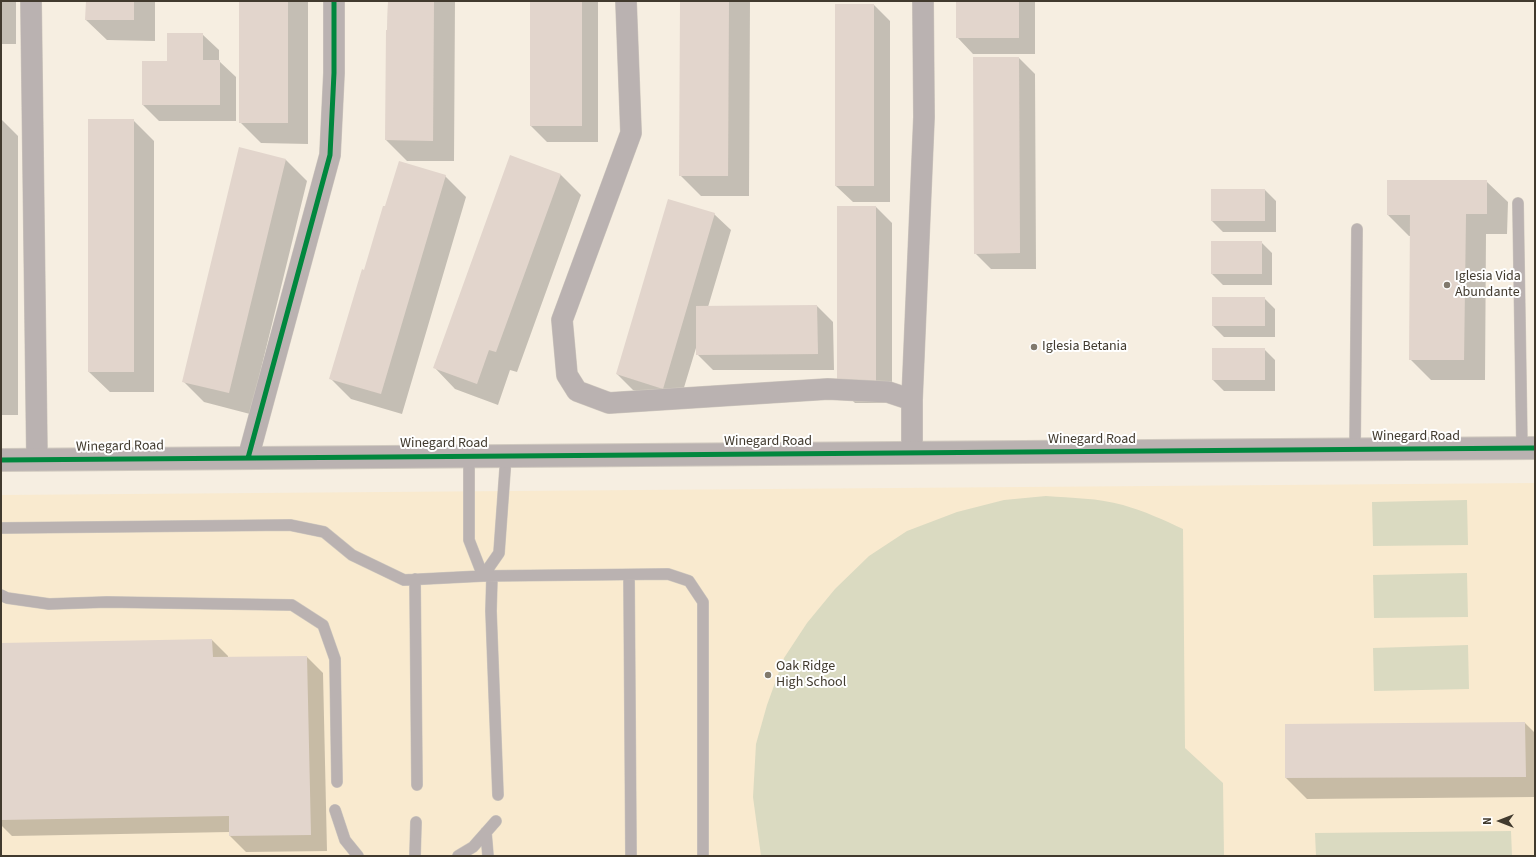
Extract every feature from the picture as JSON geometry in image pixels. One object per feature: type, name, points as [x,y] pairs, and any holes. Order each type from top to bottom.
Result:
[{"type":"street","points":[[31,1],[37,460]]},
{"type":"street","points":[[248,458],[330,155],[334,73],[334,1]]},
{"type":"street","points":[[626,1],[631,133],[562,320],[567,375],[577,391],[608,403],[828,389],[888,392],[912,400]]},
{"type":"street","points":[[912,453],[912,400],[924,117],[923,1]]},
{"type":"street","name":"Winegard Road","points":[[1,460],[1529,448]]},
{"type":"lane","points":[[1518,203],[1529,448]]},
{"type":"lane","points":[[1355,450],[1356,229]]},
{"type":"lane","points":[[469,456],[469,540],[487,576],[491,611],[498,795]]},
{"type":"lane","points":[[487,576],[499,553],[506,456]]},
{"type":"lane","points":[[1,528],[290,526],[324,532],[352,554],[404,580],[487,576],[668,574],[690,581],[704,602],[703,856]]},
{"type":"lane","points":[[629,575],[631,856]]},
{"type":"lane","points":[[415,579],[417,785]]},
{"type":"lane","points":[[1,595],[7,598],[49,604],[107,602],[292,605],[323,625],[334,659],[337,782]]},
{"type":"lane","points":[[335,810],[345,840],[358,856]]},
{"type":"lane","points":[[458,856],[473,846],[496,821]]},
{"type":"lane","points":[[415,856],[416,822]]},
{"type":"lane","points":[[486,832],[488,856]]},
{"type":"shaded area","name":"Oak Ridge High School","points":[[1535,483],[1535,856],[1,856],[1,495]]},
{"type":"green space","points":[[1046,496],[1104,501],[1131,507],[1183,529],[1185,748],[1223,783],[1224,856],[761,856],[753,797],[756,744],[767,705],[784,658],[807,623],[835,589],[869,556],[907,531],[957,512],[1004,500]]},
{"type":"green space","points":[[1467,500],[1468,545],[1373,546],[1372,502]]},
{"type":"green space","points":[[1467,573],[1468,617],[1374,618],[1373,575]]},
{"type":"green space","points":[[1468,645],[1469,689],[1374,691],[1373,648]]},
{"type":"green space","points":[[1511,831],[1512,856],[1316,856],[1315,833]]},
{"type":"building","points":[[86,1],[134,1],[134,20],[85,20]]},
{"type":"building","points":[[239,1],[288,1],[288,123],[239,123]]},
{"type":"building","points":[[388,1],[434,1],[433,141],[385,140],[386,30]]},
{"type":"building","points":[[530,1],[582,1],[582,126],[530,126]]},
{"type":"building","points":[[680,1],[729,1],[728,176],[679,176]]},
{"type":"building","points":[[956,1],[1019,1],[1019,38],[956,38]]},
{"type":"building","points":[[835,4],[874,4],[874,186],[835,186]]},
{"type":"building","points":[[167,33],[203,33],[203,60],[220,60],[220,105],[142,105],[142,61],[167,61]]},
{"type":"building","points":[[973,57],[1019,57],[1020,253],[974,254]]},
{"type":"building","points":[[88,119],[134,119],[134,372],[88,372]]},
{"type":"building","points":[[239,147],[286,159],[229,393],[182,382]]},
{"type":"building","points":[[510,155],[561,174],[496,352],[489,350],[477,384],[433,368]]},
{"type":"building","points":[[399,161],[446,175],[381,394],[329,379],[362,269],[364,270],[383,206],[385,206]]},
{"type":"building","points":[[1387,180],[1487,180],[1487,214],[1466,214],[1464,360],[1409,360],[1410,215],[1387,215]]},
{"type":"building","points":[[1211,189],[1265,189],[1265,221],[1211,221]]},
{"type":"building","points":[[668,199],[715,213],[663,389],[616,374]]},
{"type":"building","points":[[837,206],[876,206],[876,387],[837,387]]},
{"type":"building","points":[[1211,241],[1262,241],[1262,274],[1211,274]]},
{"type":"building","points":[[1212,297],[1265,297],[1265,326],[1212,326]]},
{"type":"building","points":[[817,305],[818,354],[696,355],[696,306]]},
{"type":"building","points":[[1212,348],[1265,348],[1265,380],[1212,380]]},
{"type":"building","points":[[212,639],[213,657],[307,656],[311,835],[229,836],[229,816],[1,820],[1,643]]},
{"type":"building","points":[[1525,722],[1526,777],[1285,778],[1285,724]]},
{"type":"cycle path","points":[[248,458],[330,155],[334,73],[334,1]]},
{"type":"cycle path","points":[[1,460],[1535,448]]},
{"type":"place","name":"Iglesia Vida Abundante","points":[[1447,285]]},
{"type":"place","name":"Iglesia Betania","points":[[1034,347]]},
{"type":"place","name":"Oak Ridge High School","points":[[768,675]]}]
